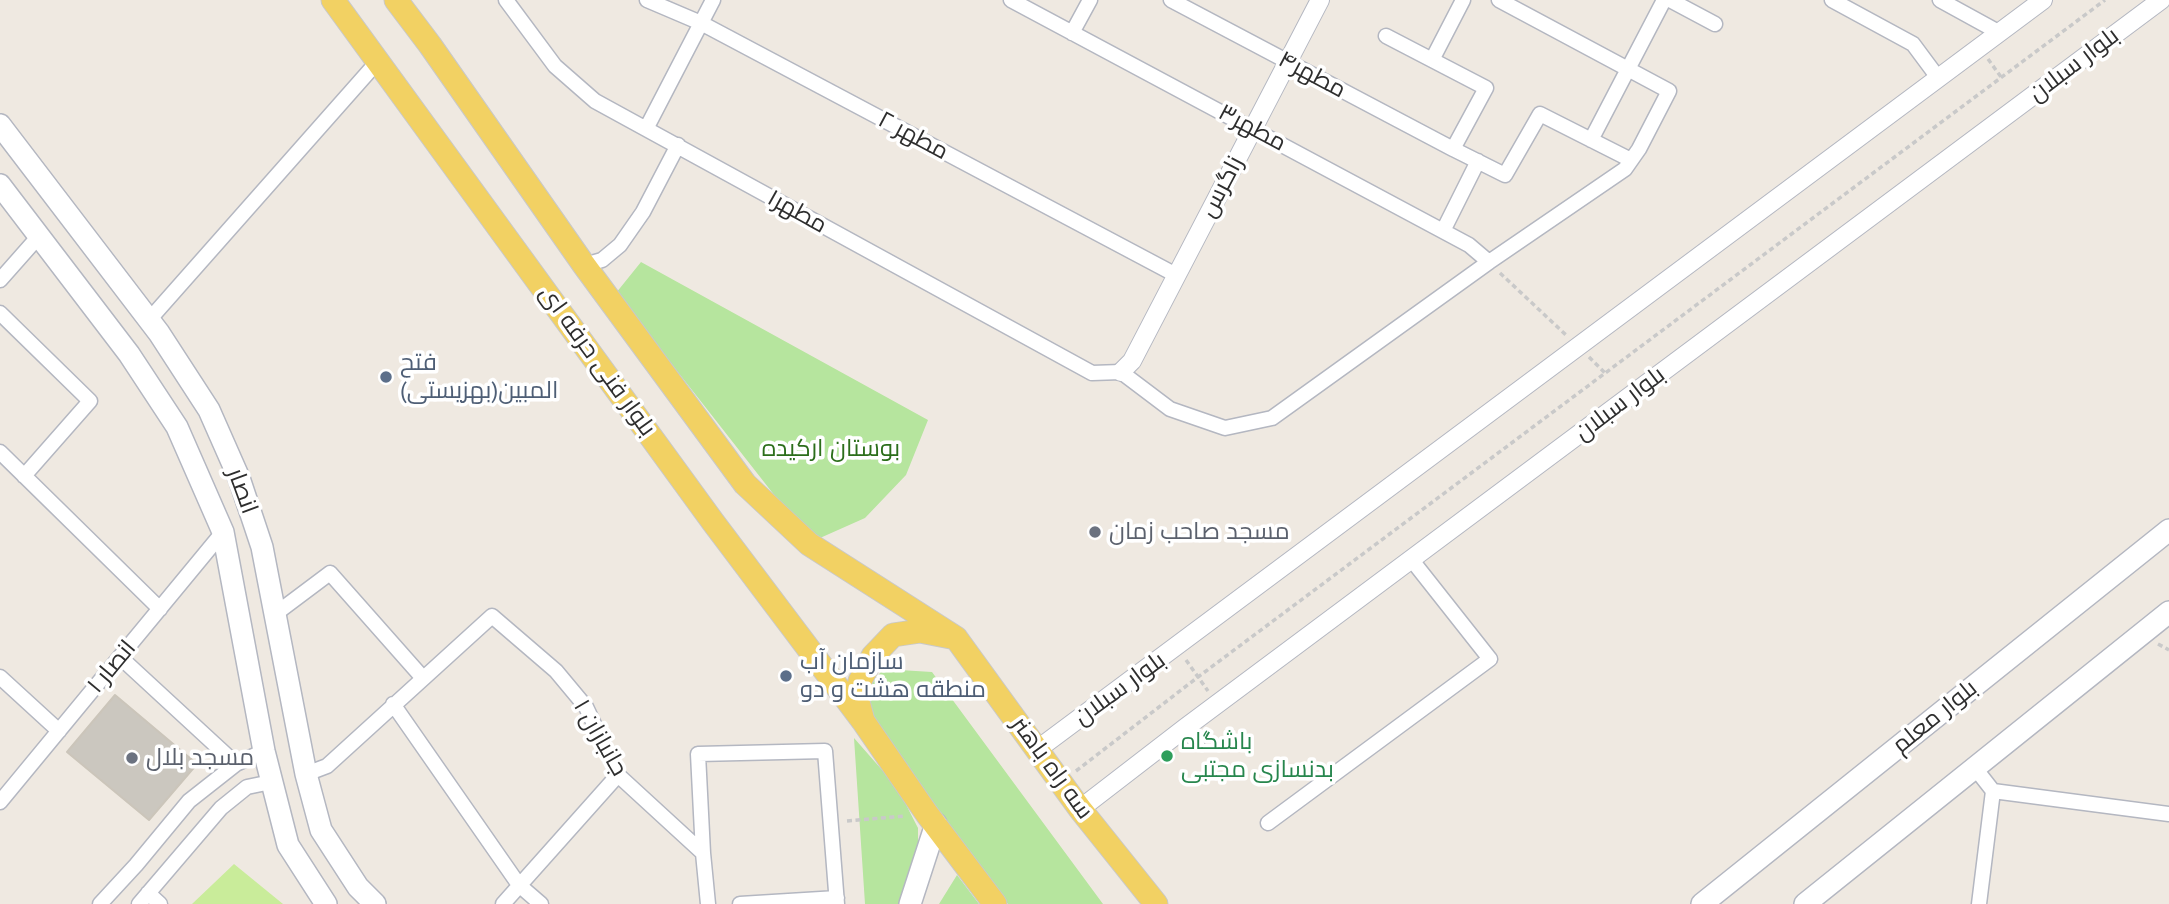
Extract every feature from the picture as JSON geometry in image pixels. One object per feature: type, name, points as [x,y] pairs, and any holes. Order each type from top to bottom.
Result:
[{"type":"main road","name":"بلوار فنی حرفه ای","points":[[333,0],[713,522],[863,721]]},
{"type":"main road","name":"بلوار فنی حرفه ای","points":[[396,0],[584,265],[745,484],[810,544],[956,638]]},
{"type":"main road","name":"انصار","points":[[0,125],[149,320],[209,410],[239,478],[262,547],[306,774],[321,830],[358,887],[375,904]]},
{"type":"main road","name":"انصار","points":[[0,185],[129,354],[177,427],[223,532],[264,751],[288,845],[326,904]]},
{"type":"main road","name":"بلوار معلم","points":[[1702,904],[2169,530]]},
{"type":"main road","points":[[1805,904],[2169,612]]},
{"type":"main road","points":[[956,638],[920,631],[893,635],[873,656],[860,681],[857,698],[863,721],[995,904]]},
{"type":"main road","name":"سه راه باهنر","points":[[956,638],[1060,783],[1156,904]]},
{"type":"main road","points":[[264,751],[299,738]]},
{"type":"main road","points":[[271,782],[306,774]]},
{"type":"main road","points":[[910,904],[932,819]]},
{"type":"street","name":"مطهر۱","points":[[506,0],[555,66],[596,101],[1092,373],[1121,372]]},
{"type":"street","name":"مطهر ۲","points":[[647,0],[701,23],[1176,275]]},
{"type":"street","points":[[646,129],[713,0]]},
{"type":"street","name":"مطهر۳","points":[[1011,0],[1469,245],[1489,262]]},
{"type":"street","points":[[1072,33],[1090,0]]},
{"type":"street","name":"مطهر۴","points":[[1171,0],[1505,174],[1539,114],[1591,140]]},
{"type":"street","name":"زاگرس","points":[[1121,372],[1132,360],[1320,0]]},
{"type":"street","points":[[1432,60],[1463,0]]},
{"type":"street","points":[[1121,372],[1170,409],[1225,428],[1272,418],[1489,262],[1625,169],[1669,91],[1499,0]]},
{"type":"street","points":[[1631,160],[1591,140],[1667,0],[1714,24]]},
{"type":"street","points":[[1832,0],[1913,44],[1939,79]]},
{"type":"street","points":[[1940,0],[2000,33]]},
{"type":"street","name":"بلوار سبلان","points":[[1038,749],[2043,0]]},
{"type":"street","name":"بلوار سبلان","points":[[1080,809],[2161,0]]},
{"type":"street","points":[[1386,36],[1486,88],[1453,149]]},
{"type":"street","points":[[149,320],[379,60]]},
{"type":"street","points":[[584,265],[602,260],[620,246],[643,212],[678,145]]},
{"type":"street","points":[[1443,231],[1478,161]]},
{"type":"street","points":[[0,280],[39,236]]},
{"type":"street","points":[[0,313],[90,401],[24,476]]},
{"type":"street","points":[[0,453],[160,609]]},
{"type":"street","name":"انصار ۱","points":[[0,802],[223,532]]},
{"type":"street","points":[[1268,823],[1490,659],[1411,559]]},
{"type":"street","points":[[274,615],[330,573],[422,677],[327,766],[306,774]]},
{"type":"street","name":"جانبازان ۱","points":[[422,677],[492,616],[556,671],[586,707],[618,775],[703,853]]},
{"type":"street","points":[[120,657],[236,764]]},
{"type":"street","points":[[0,677],[59,731]]},
{"type":"street","points":[[393,704],[519,885],[541,904]]},
{"type":"street","points":[[1185,728],[1197,743]]},
{"type":"street","points":[[100,904],[189,801],[236,764],[264,751]]},
{"type":"street","points":[[708,904],[698,754],[825,751],[837,901],[740,904]]},
{"type":"street","points":[[1975,768],[1993,791],[2169,814]]},
{"type":"street","points":[[503,904],[618,775]]},
{"type":"street","points":[[160,904],[143,899],[221,808],[247,788],[271,782]]},
{"type":"street","points":[[1979,904],[1993,791]]},
{"type":"path","points":[[1060,783],[2105,0]]},
{"type":"path","points":[[1489,262],[1605,373]]},
{"type":"path","points":[[1177,647],[1218,704]]},
{"type":"path","points":[[831,822],[932,819]]},
{"type":"green space","name":"بوستان ارکیده","points":[[641,262],[928,420],[906,475],[865,518],[811,542],[616,293]]},
{"type":"green space","points":[[883,669],[932,672],[1103,904],[1008,904],[914,782],[870,717],[868,689]]},
{"type":"green space","points":[[854,738],[897,787],[918,828],[918,861],[901,904],[865,904]]},
{"type":"green space","points":[[234,864],[283,904],[192,904]]},
{"type":"green space","points":[[957,875],[979,904],[939,904]]},
{"type":"building","name":"مسجد بلال","points":[[115,695],[197,764],[149,820],[67,752]]},
{"type":"place","name":"فتح المبین(بهزیستی)","points":[[386,377]]},
{"type":"place","name":"مسجد صاحب زمان","points":[[1095,532]]},
{"type":"place","name":"سازمان آب منطقه هشت و دو","points":[[786,676]]},
{"type":"place","name":"باشگاه بدنسازی مجتبی","points":[[1167,756]]},
{"type":"place","name":"مسجد بلال","points":[[132,758]]}]
